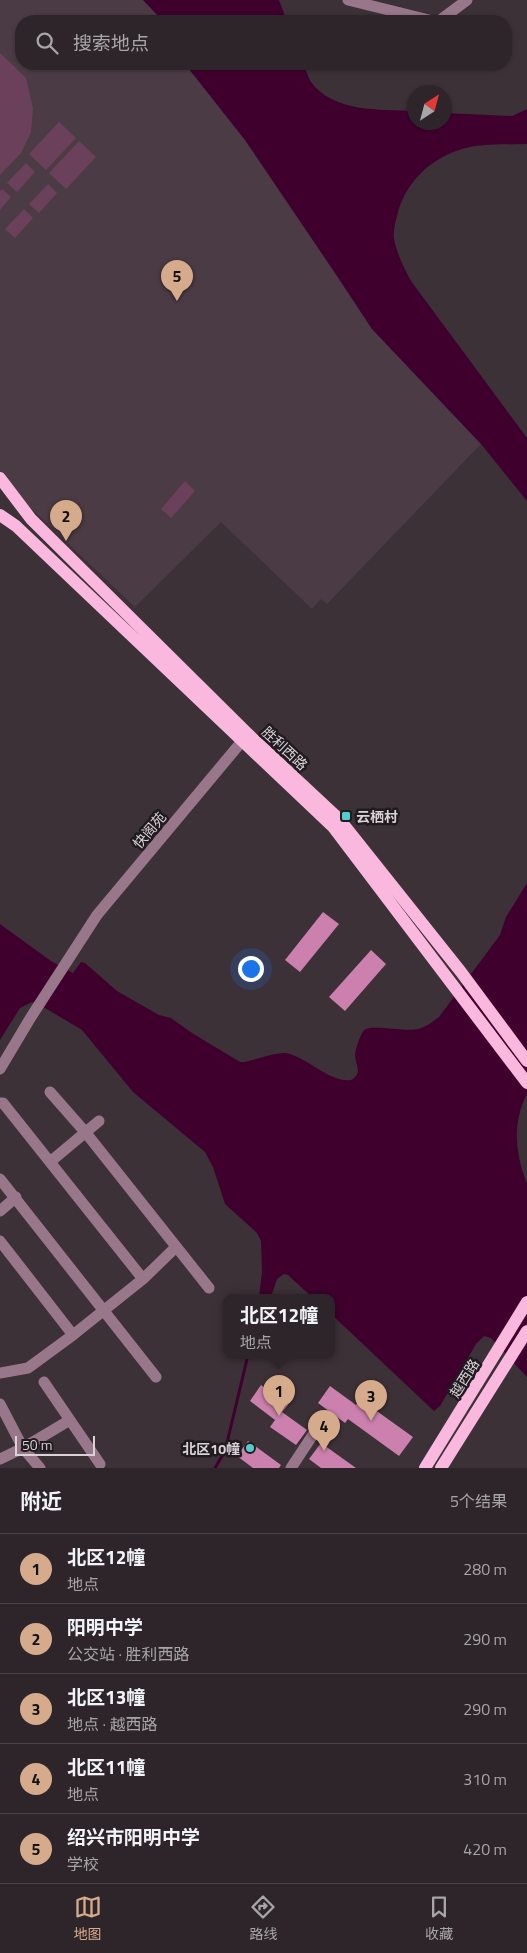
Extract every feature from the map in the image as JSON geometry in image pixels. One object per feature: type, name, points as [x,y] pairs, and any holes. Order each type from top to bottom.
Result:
[{"type":"main road","name":"胜利西路","points":[[0,478],[31,519],[332,827],[527,1083]]},
{"type":"main road","name":"胜利西路","points":[[0,515],[16,526],[245,737],[340,820],[461,972],[527,1061]]},
{"type":"main road","name":"越西路","points":[[425,1468],[527,1302]]},
{"type":"main road","name":"越西路","points":[[441,1468],[527,1331]]},
{"type":"street","points":[[348,0],[380,4],[415,15]]},
{"type":"street","points":[[447,15],[467,0]]},
{"type":"street","name":"快阁苑","points":[[0,1069],[75,947],[97,915],[245,737]]},
{"type":"street","points":[[50,1092],[86,1132],[209,1288]]},
{"type":"street","points":[[0,1103],[3,1103],[143,1278]]},
{"type":"street","points":[[50,1162],[99,1121]]},
{"type":"street","points":[[0,1179],[156,1377]]},
{"type":"street","points":[[0,1211],[16,1197]]},
{"type":"street","points":[[0,1241],[73,1336]]},
{"type":"street","points":[[0,1373],[28,1368],[73,1336],[143,1278],[176,1247]]},
{"type":"street","points":[[44,1382],[100,1464]]},
{"type":"street","points":[[0,1404],[23,1448],[40,1468]]},
{"type":"street","points":[[291,1468],[324,1418]]},
{"type":"street","points":[[0,1459],[23,1448],[70,1420]]},
{"type":"shaded area","points":[[0,0],[143,0],[157,15],[15,15],[15,70],[190,70],[245,140],[372,329],[481,444],[327,604],[321,599],[312,609],[221,522],[135,607],[0,479]]},
{"type":"shaded area","points":[[143,0],[279,0],[285,15],[157,15]]},
{"type":"shaded area","points":[[0,53],[15,67],[15,70],[18,70],[26,78],[33,108],[31,132],[21,153],[0,175]]},
{"type":"shaded area","points":[[190,70],[306,70],[311,82],[332,99],[358,107],[407,111],[407,130],[452,130],[452,113],[512,116],[527,109],[527,144],[484,145],[459,150],[437,160],[419,175],[405,194],[400,205],[394,236],[395,245],[411,281],[527,438],[527,501],[481,444],[372,329],[245,140]]},
{"type":"shaded area","points":[[59,122],[76,138],[46,170],[29,154]]},
{"type":"shaded area","points":[[79,141],[96,157],[66,189],[49,173]]},
{"type":"shaded area","points":[[26,163],[35,172],[17,192],[7,183]]},
{"type":"shaded area","points":[[48,184],[57,193],[39,213],[29,204]]},
{"type":"shaded area","points":[[2,189],[11,197],[0,210],[0,191]]},
{"type":"shaded area","points":[[24,209],[33,218],[15,238],[5,229]]},
{"type":"shaded area","points":[[185,481],[195,491],[171,518],[161,509]]},
{"type":"shaded area","points":[[527,883],[527,1094],[519,1116],[517,1138],[520,1161],[527,1184],[527,1377],[491,1338],[484,1336],[476,1344],[440,1406],[434,1411],[335,1318],[335,1294],[309,1294],[288,1275],[284,1274],[277,1279],[272,1294],[259,1294],[262,1272],[261,1241],[257,1233],[225,1204],[213,1167],[205,1152],[133,1092],[82,1030],[32,1002],[20,1008],[0,1040],[0,924],[51,961],[73,973],[81,962],[85,963],[117,991],[159,1015],[171,1018],[240,1062],[286,1053],[302,1059],[335,1078],[351,1080],[358,1072],[355,1053],[364,1030],[374,1028],[413,1030],[426,1026],[439,1017],[500,935],[506,917]]},
{"type":"building","points":[[323,912],[339,924],[300,972],[285,960]]},
{"type":"building","points":[[371,950],[386,964],[345,1011],[329,997]]},
{"type":"building","points":[[261,1385],[288,1405],[282,1412],[307,1430],[296,1445],[270,1427],[275,1420],[250,1401]]},
{"type":"building","points":[[330,1386],[356,1405],[360,1399],[413,1437],[399,1456],[348,1419],[345,1423],[318,1403]]},
{"type":"building","name":"北区10幢","points":[[248,1441],[281,1465],[279,1468],[253,1468],[237,1456]]},
{"type":"building","points":[[321,1443],[356,1468],[321,1468],[309,1459]]},
{"type":"waterway","points":[[215,1468],[225,1451],[247,1359]]},
{"type":"place","name":"绍兴市阳明中学","points":[[177,301]]},
{"type":"place","name":"阳明中学","points":[[66,541]]},
{"type":"place","name":"云栖村","points":[[346,816]]},
{"type":"place","name":"北区12幢","points":[[279,1416]]},
{"type":"place","name":"北区13幢","points":[[371,1421]]},
{"type":"place","name":"北区10幢","points":[[250,1448]]},
{"type":"place","name":"北区11幢","points":[[324,1451]]}]
